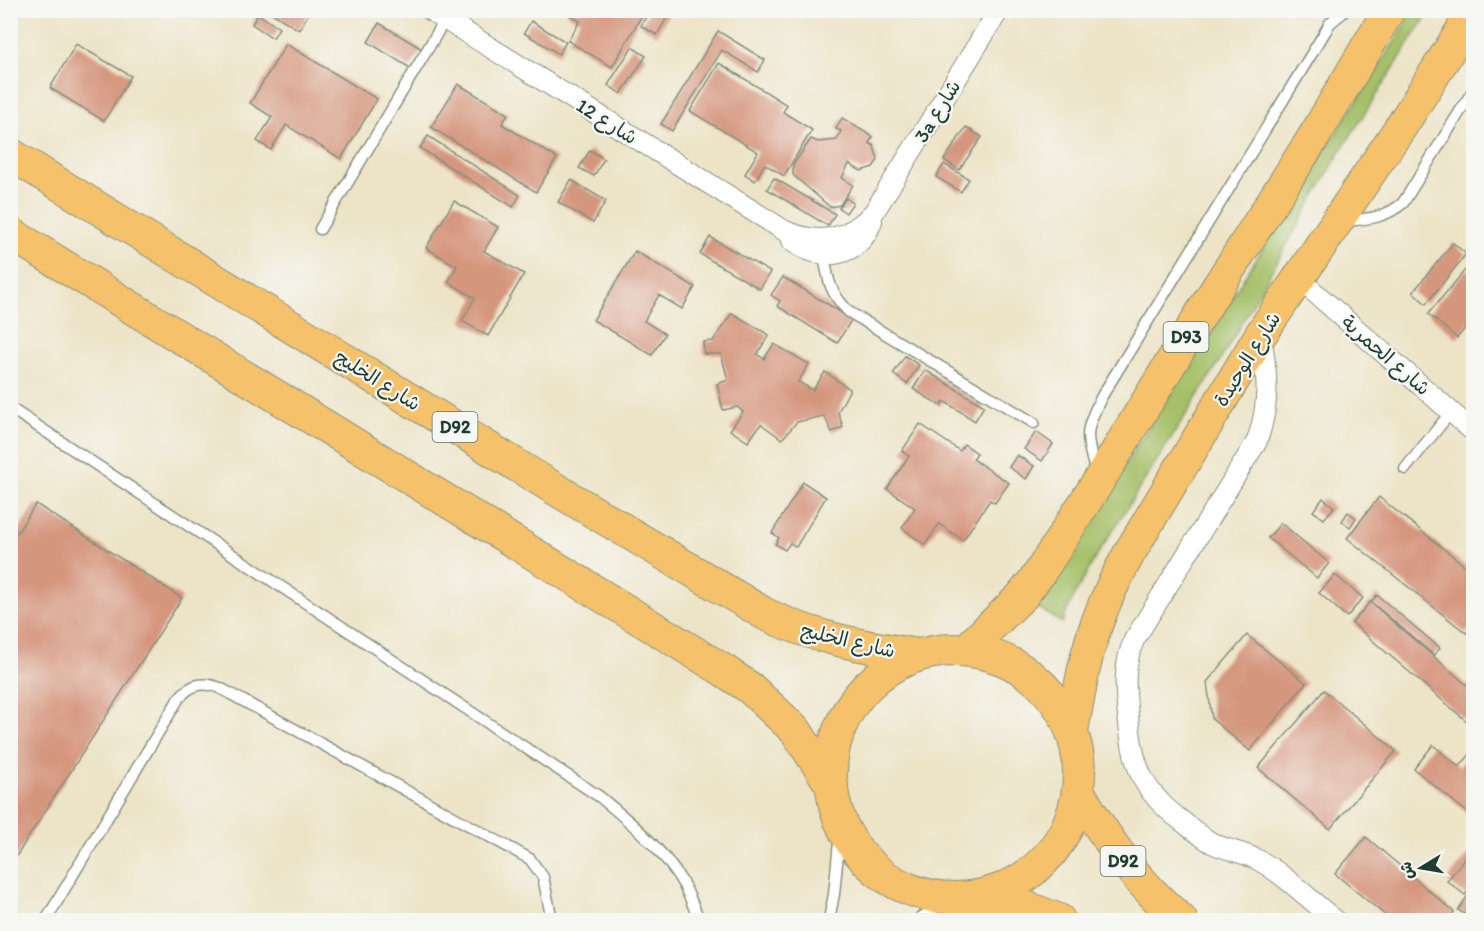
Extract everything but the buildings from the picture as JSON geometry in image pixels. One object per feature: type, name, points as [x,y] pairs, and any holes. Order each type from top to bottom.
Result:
[{"type":"main road","name":"D93","points":[[966,650],[1022,596],[1039,574],[1315,135],[1389,10]]},
{"type":"main road","points":[[1404,122],[1403,104],[1406,95],[1460,10]]},
{"type":"main road","name":"شارع الوحيدة","points":[[1072,732],[1085,664],[1096,625],[1111,587],[1261,334],[1404,122],[1473,11]]},
{"type":"main road","name":"شارع الخليج","points":[[10,154],[557,490],[765,614],[793,627],[845,643],[918,655]]},
{"type":"main road","points":[[10,233],[750,688],[796,731],[832,786]]},
{"type":"main road","points":[[984,897],[1018,881],[1047,858],[1067,827],[1078,791],[1077,751],[1072,732],[1064,713],[1052,696],[1038,681],[1005,659],[966,650],[941,650],[918,655],[895,664],[875,678],[858,695],[845,716],[832,762],[832,786],[841,821],[859,851],[885,876],[917,892],[952,898],[984,897],[1023,906],[1059,921]]},
{"type":"main road","name":"D92","points":[[1078,791],[1102,833],[1131,872],[1164,907],[1181,921]]},
{"type":"street","name":"3a شارع","points":[[874,212],[999,10]]},
{"type":"street","name":"شارع 12","points":[[437,15],[785,231],[817,240],[833,238],[863,224],[874,212]]},
{"type":"street","points":[[824,255],[848,250],[858,243],[866,234],[874,212]]},
{"type":"street","name":"شارع 12","points":[[785,231],[801,248],[824,255]]},
{"type":"street","name":"شارع الحمرية","points":[[1298,278],[1473,432]]},
{"type":"street","points":[[1261,334],[1268,391],[1263,424],[1257,441],[1134,640],[1125,663],[1125,685],[1132,747],[1135,764],[1142,780],[1163,806],[1210,842],[1247,855],[1264,864],[1335,921]]},
{"type":"lane","points":[[1098,482],[1087,436],[1089,422],[1102,396],[1324,32],[1330,23],[1346,10]]},
{"type":"lane","points":[[320,229],[437,15]]},
{"type":"lane","points":[[1337,221],[1374,219],[1403,203],[1473,89]]},
{"type":"lane","points":[[824,255],[829,286],[834,296],[849,312],[1034,423]]},
{"type":"lane","points":[[10,408],[600,797],[641,832],[682,881],[699,921]]},
{"type":"lane","points":[[1405,469],[1451,412]]},
{"type":"lane","points":[[46,921],[179,698],[186,690],[204,683],[220,688],[530,859],[543,877],[552,921]]},
{"type":"lane","points":[[829,921],[841,821]]},
{"type":"lane","points":[[917,921],[952,898]]},
{"type":"green space","points":[[1414,11],[1430,11],[1342,149],[1221,359],[1094,560],[1062,623],[1035,606]]}]
